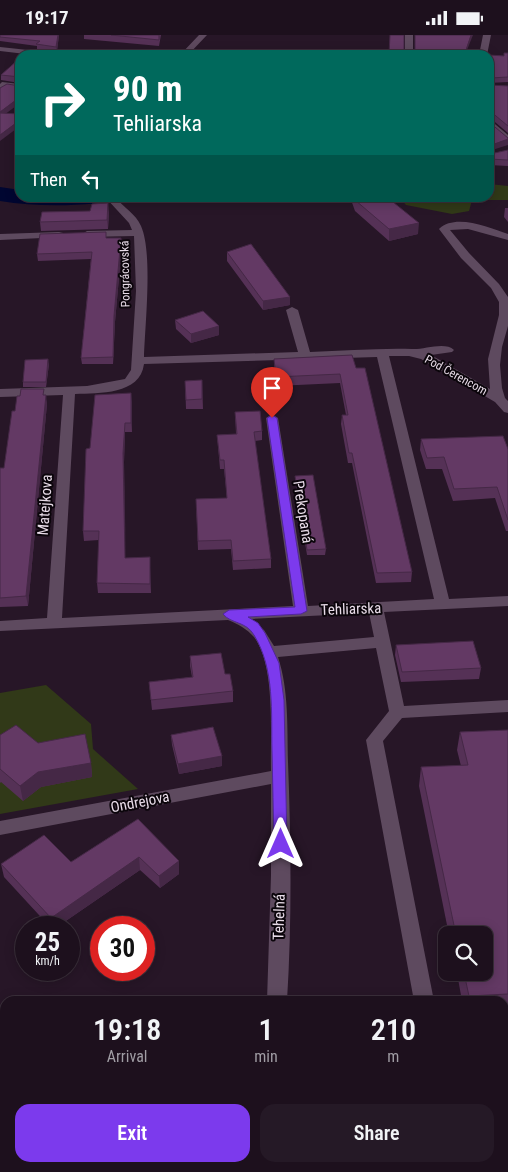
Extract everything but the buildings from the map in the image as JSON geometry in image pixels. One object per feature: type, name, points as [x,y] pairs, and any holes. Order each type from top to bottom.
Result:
[{"type":"street","points":[[189,50],[203,35]]},
{"type":"street","points":[[409,50],[410,35]]},
{"type":"street","points":[[484,50],[487,35]]},
{"type":"street","points":[[0,49],[15,51]]},
{"type":"street","points":[[2,85],[15,86]]},
{"type":"street","points":[[494,123],[508,125]]},
{"type":"street","points":[[494,127],[508,140]]},
{"type":"street","name":"Pongrácovská","points":[[113,202],[130,217],[138,233],[141,255],[138,361]]},
{"type":"street","name":"Pod Čerencom","points":[[498,399],[494,382],[495,353],[506,322],[505,302],[500,292],[473,264],[444,229],[456,225],[466,225],[508,237]]},
{"type":"street","points":[[0,237],[138,233]]},
{"type":"street","points":[[292,310],[305,356]]},
{"type":"street","points":[[409,352],[448,350]]},
{"type":"street","points":[[382,352],[443,604]]},
{"type":"street","name":"Pod Čerencom","points":[[138,361],[409,352],[425,356],[498,399],[508,409]]},
{"type":"street","points":[[0,393],[111,388],[134,377],[138,371],[138,361]]},
{"type":"street","name":"Matejkova","points":[[54,623],[69,390]]},
{"type":"street","name":"Prekopaná","points":[[272,418],[301,611]]},
{"type":"street","name":"Tehliarska","points":[[0,625],[508,601]]},
{"type":"street","points":[[376,608],[397,712]]},
{"type":"street","name":"Tehelná","points":[[229,614],[254,626],[268,652],[275,676],[280,776],[281,878],[277,996]]},
{"type":"street","points":[[268,652],[383,642]]},
{"type":"street","points":[[423,996],[374,740],[397,712],[508,707]]},
{"type":"street","name":"Ondrejova","points":[[0,828],[280,776]]},
{"type":"green space","points":[[494,185],[508,186],[508,200],[494,200]]},
{"type":"green space","points":[[403,202],[471,202],[469,211],[452,214],[406,205]]},
{"type":"green space","points":[[46,685],[91,724],[93,749],[138,789],[0,814],[0,693]]},
{"type":"water","points":[[0,187],[15,189],[15,202],[108,202],[33,205],[0,201]]},
{"type":"route","points":[[272,418],[301,611],[229,614],[254,626],[261,635],[273,663],[277,700],[281,844]]}]
